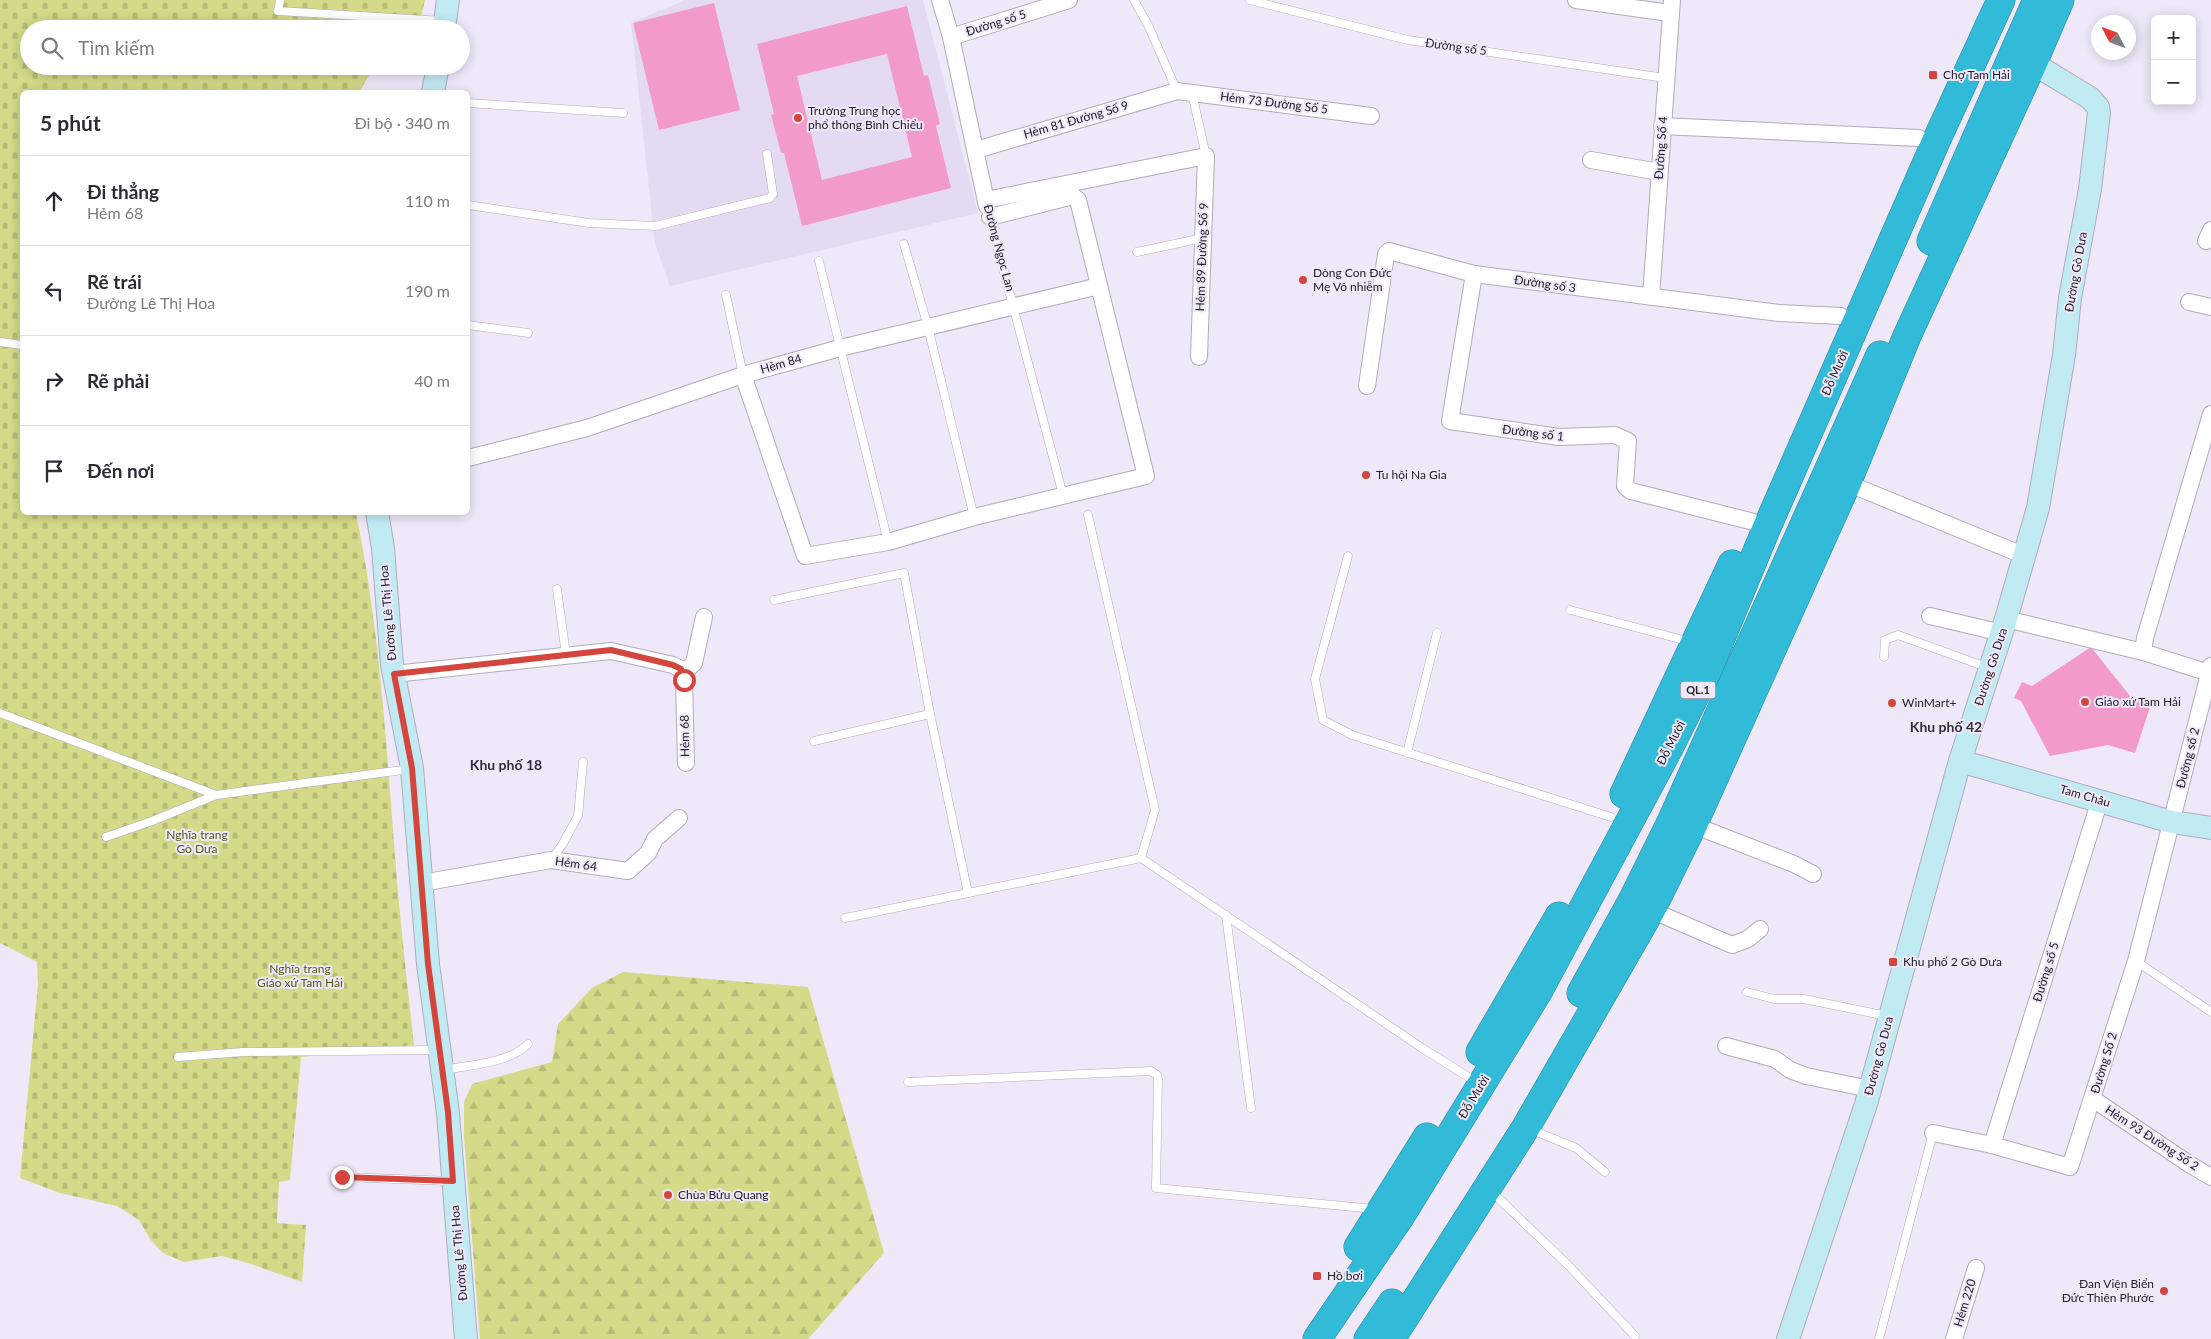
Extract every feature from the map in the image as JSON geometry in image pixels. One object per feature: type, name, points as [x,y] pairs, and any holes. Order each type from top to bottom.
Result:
[{"type":"highway","name":"Đỗ Mười","points":[[1297,1339],[1382,1210],[1542,984],[1668,750],[1707,672],[1759,524],[1841,316],[1981,0]]},
{"type":"highway","name":"Đỗ Mười","points":[[1317,1339],[1402,1214],[1625,793],[1696,643],[1759,524],[2001,0]]},
{"type":"highway","name":"QL.1","points":[[1390,1339],[1526,1128],[1651,910],[1693,825],[1847,483],[2024,57],[2037,0]]},
{"type":"highway","name":"QL.1","points":[[1368,1339],[1504,1127],[1633,899],[1675,813],[1901,308],[2024,57],[2060,0]]},
{"type":"highway","points":[[1901,308],[1907,336]]},
{"type":"street","name":"Đường Ngọc Lan","points":[[941,0],[951,37],[988,208]]},
{"type":"street","name":"Đường số 5","points":[[951,37],[1069,0]]},
{"type":"street","points":[[1576,0],[1671,7]]},
{"type":"street","name":"Đường Số 4","points":[[1651,297],[1671,7]]},
{"type":"street","name":"Đường Gò Dưa","points":[[1788,1339],[1870,1089],[1960,762],[1991,669],[2038,508],[2064,355],[2070,298],[2090,189],[2099,119],[2098,107],[2090,98],[2024,57]]},
{"type":"street","points":[[432,90],[436,75]]},
{"type":"street","name":"Hẻm 73 Đường Số 5","points":[[1184,92],[1371,116]]},
{"type":"street","name":"Hẻm 81 Đường Số 9","points":[[976,150],[1184,92]]},
{"type":"street","points":[[1662,126],[1919,138]]},
{"type":"street","points":[[988,208],[1206,156]]},
{"type":"street","name":"Hẻm 89 Đường Số 9","points":[[1199,357],[1206,156]]},
{"type":"street","points":[[1591,160],[1659,172]]},
{"type":"street","points":[[743,375],[805,556],[888,542],[974,517],[1146,476],[1076,197],[988,208]]},
{"type":"street","name":"Đường số 3","points":[[1367,386],[1388,252],[1474,274],[1779,313],[1841,316]]},
{"type":"street","name":"Đường số 1","points":[[1474,274],[1450,421],[1560,437],[1615,434],[1628,441],[1625,486],[1630,491],[1759,524]]},
{"type":"street","name":"Hẻm 84","points":[[470,457],[587,428],[743,375],[840,348],[1099,286]]},
{"type":"street","points":[[2189,302],[2211,307]]},
{"type":"street","points":[[2143,652],[2145,638],[2211,414]]},
{"type":"street","points":[[1847,483],[2025,556]]},
{"type":"street","name":"Đường Lê Thị Hoa","points":[[378,515],[394,674],[412,768],[428,964],[441,1061],[466,1339]]},
{"type":"street","points":[[1930,616],[2004,626],[2143,652],[2210,669]]},
{"type":"street","points":[[394,674],[611,650],[673,665],[683,674],[694,663],[704,617]]},
{"type":"street","name":"Đường số 2","points":[[2172,822],[2210,669]]},
{"type":"street","name":"Hẻm 68","points":[[683,674],[686,763]]},
{"type":"street","name":"Tam Châu","points":[[1960,762],[2100,800],[2172,822],[2211,828]]},
{"type":"street","name":"Đường số 5","points":[[1992,1145],[2100,800]]},
{"type":"street","name":"Hẻm 64","points":[[422,883],[551,860],[628,871],[648,854],[654,839],[679,818]]},
{"type":"street","name":"Đường Số 2","points":[[1933,1133],[1992,1145],[2070,1167],[2136,961],[2172,822]]},
{"type":"street","points":[[1693,825],[1794,864],[1813,874]]},
{"type":"street","points":[[1651,910],[1732,945],[1748,939],[1760,929]]},
{"type":"street","points":[[1726,1046],[1775,1059],[1790,1070],[1806,1076],[1870,1089]]},
{"type":"street","name":"Hẻm 93 Đường Số 2","points":[[2093,1099],[2188,1164],[2211,1177]]},
{"type":"street","name":"Hẻm 220","points":[[1954,1339],[1976,1268]]},
{"type":"lane","points":[[280,0],[278,11],[446,17]]},
{"type":"lane","points":[[1134,0],[1184,92],[1206,156]]},
{"type":"lane","name":"Đường số 5","points":[[1250,0],[1408,40],[1666,78]]},
{"type":"lane","points":[[470,103],[624,114]]},
{"type":"lane","points":[[470,205],[589,223],[656,226],[770,198],[773,194],[767,154]]},
{"type":"lane","name":"Đường Ngọc Lan","points":[[988,208],[1063,495]]},
{"type":"lane","points":[[1137,252],[1203,238]]},
{"type":"lane","points":[[904,244],[928,327],[974,517]]},
{"type":"lane","points":[[820,261],[888,542]]},
{"type":"lane","points":[[726,295],[743,375]]},
{"type":"lane","points":[[470,325],[528,333]]},
{"type":"lane","points":[[0,342],[20,345]]},
{"type":"lane","points":[[1088,515],[1155,810],[1141,858]]},
{"type":"lane","points":[[1348,556],[1315,679],[1323,720],[1352,735],[1611,817]]},
{"type":"lane","points":[[774,600],[904,573],[930,714],[968,893]]},
{"type":"lane","points":[[557,589],[566,655]]},
{"type":"lane","points":[[1570,610],[1696,643]]},
{"type":"lane","points":[[1408,753],[1437,633]]},
{"type":"lane","points":[[1884,657],[1885,640],[1898,635],[1991,669]]},
{"type":"lane","points":[[0,712],[216,794]]},
{"type":"lane","points":[[814,741],[930,714]]},
{"type":"lane","points":[[551,860],[562,845],[578,816],[583,762]]},
{"type":"lane","points":[[106,837],[152,821],[216,794],[412,768]]},
{"type":"lane","points":[[845,918],[1141,858],[1422,1048],[1474,1080]]},
{"type":"lane","points":[[1226,916],[1251,1108]]},
{"type":"lane","points":[[2136,961],[2211,1012]]},
{"type":"lane","points":[[1747,992],[1774,999],[1804,999],[1890,1016]]},
{"type":"lane","points":[[178,1057],[243,1052],[441,1061],[508,1057],[520,1052],[528,1044]]},
{"type":"lane","points":[[908,1082],[1151,1071],[1157,1075],[1158,1079],[1156,1188],[1382,1210]]},
{"type":"lane","points":[[1526,1128],[1576,1148],[1605,1172]]},
{"type":"lane","points":[[1878,1339],[1933,1133]]},
{"type":"lane","points":[[342,1177],[453,1181]]},
{"type":"lane","points":[[1488,1188],[1568,1265],[1635,1336]]},
{"type":"shaded area","name":"Trường Trung học phổ thông Bình Chiểu","points":[[685,0],[923,0],[978,213],[670,286],[655,244],[631,23]]},
{"type":"green space","name":"Nghĩa trang Gò Dưa","points":[[0,0],[425,0],[420,20],[20,20],[20,75],[369,75],[360,90],[20,90],[20,515],[356,515],[372,605],[377,651],[397,882],[414,1045],[301,1057],[290,1180],[279,1182],[277,1223],[306,1225],[302,1282],[222,1256],[184,1262],[163,1253],[150,1239],[139,1220],[117,1206],[60,1193],[20,1178],[38,984],[37,962],[0,943]]},
{"type":"green space","name":"Chùa Bửu Quang","points":[[623,972],[808,987],[884,1253],[808,1339],[480,1339],[464,1137],[464,1102],[472,1084],[552,1062],[558,1024],[592,988]]},
{"type":"building","points":[[714,3],[740,110],[659,130],[633,23]]},
{"type":"building","points":[[907,6],[924,76],[928,75],[940,124],[936,126],[951,188],[802,226],[784,153],[781,153],[771,115],[774,114],[757,44]],"holes":[[[887,54],[912,157],[822,180],[797,76]]]},
{"type":"building","name":"Giáo xứ Tam Hải","points":[[2091,647],[2130,696],[2151,704],[2135,753],[2108,745],[2050,756],[2021,701],[2014,698],[2022,682],[2032,686]]},
{"type":"place","name":"Chợ Tam Hải","points":[[1933,75]]},
{"type":"place","name":"Trường Trung học phổ thông Bình Chiểu","points":[[798,118]]},
{"type":"place","name":"Dòng Con Đức Mẹ Vô nhiễm","points":[[1303,280]]},
{"type":"place","name":"Tu hội Na Gia","points":[[1366,475]]},
{"type":"place","name":"Giáo xứ Tam Hải","points":[[2085,702]]},
{"type":"place","name":"WinMart+","points":[[1892,703]]},
{"type":"place","name":"Khu phố 2 Gò Dưa","points":[[1893,962]]},
{"type":"place","name":"Chùa Bửu Quang","points":[[668,1195]]},
{"type":"place","name":"Hồ bơi","points":[[1317,1276]]},
{"type":"place","name":"Đan Viện Biển Đức Thiên Phước","points":[[2164,1291]]},
{"type":"district","name":"Khu phố 42","points":[[1946,727]]},
{"type":"district","name":"Khu phố 18","points":[[506,765]]},
{"type":"route","points":[[342,1177],[453,1181],[448,1112],[428,964],[412,768],[394,674],[611,650],[678,667],[681,669],[684,680]]},
{"type":"park label","name":"Nghĩa trang Giáo xứ Tam Hải","points":[[300,976]]}]
